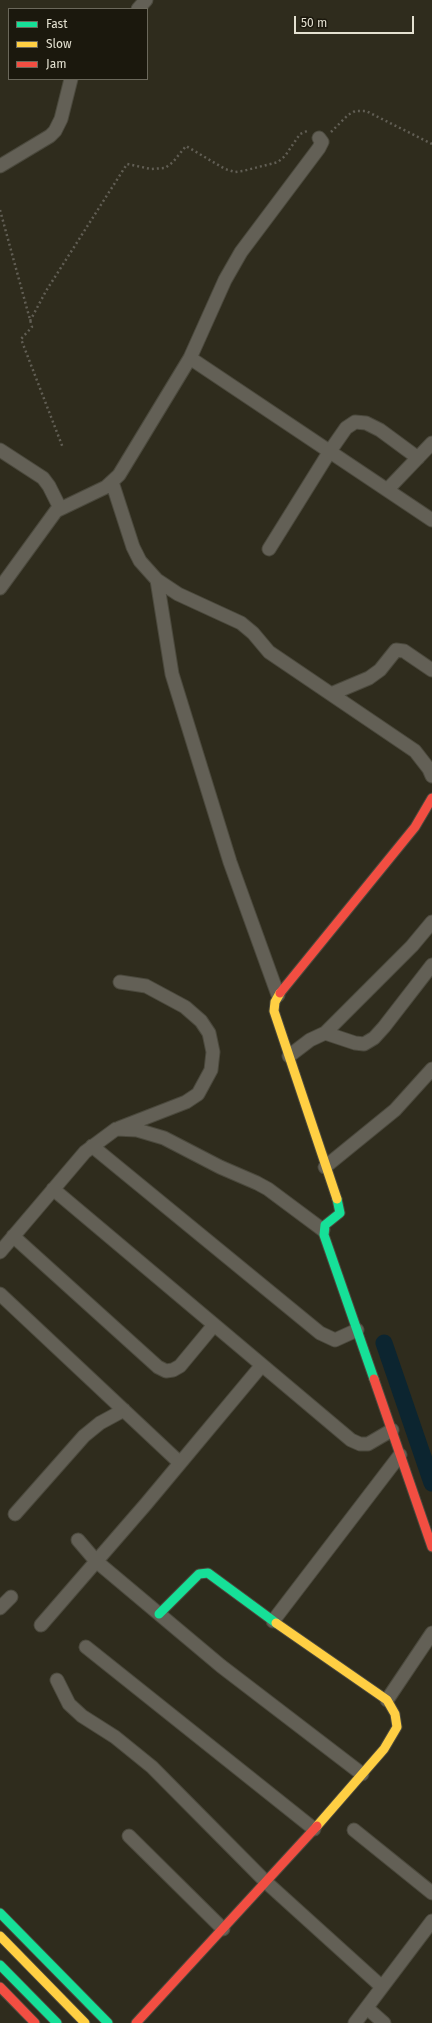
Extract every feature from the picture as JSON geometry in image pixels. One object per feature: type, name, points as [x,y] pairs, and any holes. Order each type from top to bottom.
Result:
[{"type":"main road","points":[[432,798],[415,827],[278,995],[275,1002],[274,1012],[340,1208],[340,1213],[337,1217],[326,1226],[357,1330],[432,1547]]},
{"type":"main road","points":[[136,2023],[224,1929],[314,1829],[384,1749],[397,1727],[395,1714],[387,1700],[273,1621],[208,1573],[199,1574],[159,1614]]},
{"type":"main road","points":[[0,1913],[108,2023]]},
{"type":"main road","points":[[0,1936],[85,2023]]},
{"type":"main road","points":[[0,1965],[57,2023]]},
{"type":"main road","points":[[0,1987],[35,2023]]},
{"type":"street","points":[[139,8],[146,0]]},
{"type":"street","points":[[0,166],[50,136],[55,131],[61,119],[71,80]]},
{"type":"street","points":[[2,581],[48,520],[60,508],[98,491],[112,482],[129,461],[190,358],[225,280],[241,252],[319,148],[320,139]]},
{"type":"street","points":[[190,358],[432,520]]},
{"type":"street","points":[[269,549],[330,451],[346,428],[355,422],[366,423],[380,430],[418,458]]},
{"type":"street","points":[[388,490],[432,443]]},
{"type":"street","points":[[0,450],[43,478],[49,486],[60,508]]},
{"type":"street","points":[[112,482],[133,547],[140,561],[157,580],[178,594],[240,622],[253,633],[269,652],[415,751],[430,769],[432,776]]},
{"type":"street","points":[[157,580],[172,674],[230,862],[278,995]]},
{"type":"street","points":[[331,694],[369,678],[380,670],[396,650],[404,651],[432,670]]},
{"type":"street","points":[[289,1056],[310,1040],[325,1033],[412,946],[432,922]]},
{"type":"street","points":[[325,1033],[356,1043],[364,1044],[374,1038],[432,965]]},
{"type":"street","points":[[0,1252],[53,1189],[92,1146],[116,1129],[186,1102],[198,1094],[211,1070],[213,1052],[209,1032],[201,1020],[185,1007],[146,986],[120,982]]},
{"type":"street","points":[[325,1167],[395,1110],[432,1069]]},
{"type":"street","points":[[116,1129],[137,1130],[164,1138],[220,1167],[268,1188],[326,1226]]},
{"type":"street","points":[[92,1146],[320,1334],[334,1340],[357,1330]]},
{"type":"street","points":[[53,1189],[351,1440],[360,1444],[368,1444],[392,1430]]},
{"type":"street","points":[[14,1236],[158,1367],[166,1371],[173,1370],[180,1366],[214,1325]]},
{"type":"street","points":[[0,1294],[180,1463]]},
{"type":"street","points":[[41,1625],[262,1365]]},
{"type":"street","points":[[15,1514],[84,1436],[100,1423],[124,1410]]},
{"type":"street","points":[[273,1621],[400,1455]]},
{"type":"street","points":[[78,1540],[96,1562],[238,1681],[362,1774]]},
{"type":"street","points":[[0,1608],[11,1597]]},
{"type":"street","points":[[387,1700],[432,1633]]},
{"type":"street","points":[[86,1646],[314,1829]]},
{"type":"street","points":[[57,1680],[69,1704],[82,1716],[115,1737],[152,1767],[266,1882],[382,1988]]},
{"type":"street","points":[[354,1830],[432,1893]]},
{"type":"street","points":[[129,1836],[224,1929]]},
{"type":"street","points":[[355,2023],[432,1921]]},
{"type":"street","points":[[367,2008],[384,2023]]},
{"type":"path","points":[[30,320],[50,285],[127,164],[151,169],[165,168],[173,162],[186,146],[225,169],[235,172],[278,162],[285,156],[302,132],[307,131],[320,139],[341,124],[348,115],[355,111],[366,111],[432,144]]},
{"type":"path","points":[[0,210],[32,327],[21,339],[63,448]]},
{"type":"waterway","points":[[384,1343],[432,1483]]},
{"type":"traffic: fast","points":[[337,1199],[340,1213],[325,1225],[324,1235],[374,1379]]},
{"type":"traffic: fast","points":[[159,1614],[199,1574],[208,1573],[276,1623]]},
{"type":"traffic: fast","points":[[0,1913],[108,2023]]},
{"type":"traffic: fast","points":[[0,1965],[57,2023]]},
{"type":"traffic: slow","points":[[280,993],[275,1002],[274,1011],[337,1199]]},
{"type":"traffic: slow","points":[[276,1623],[387,1700],[395,1714],[397,1727],[384,1749],[317,1826]]},
{"type":"traffic: slow","points":[[0,1936],[85,2023]]},
{"type":"traffic: jam","points":[[280,993],[415,827],[432,798]]},
{"type":"traffic: jam","points":[[374,1379],[432,1547]]},
{"type":"traffic: jam","points":[[136,2023],[317,1826]]},
{"type":"traffic: jam","points":[[0,1987],[35,2023]]}]
